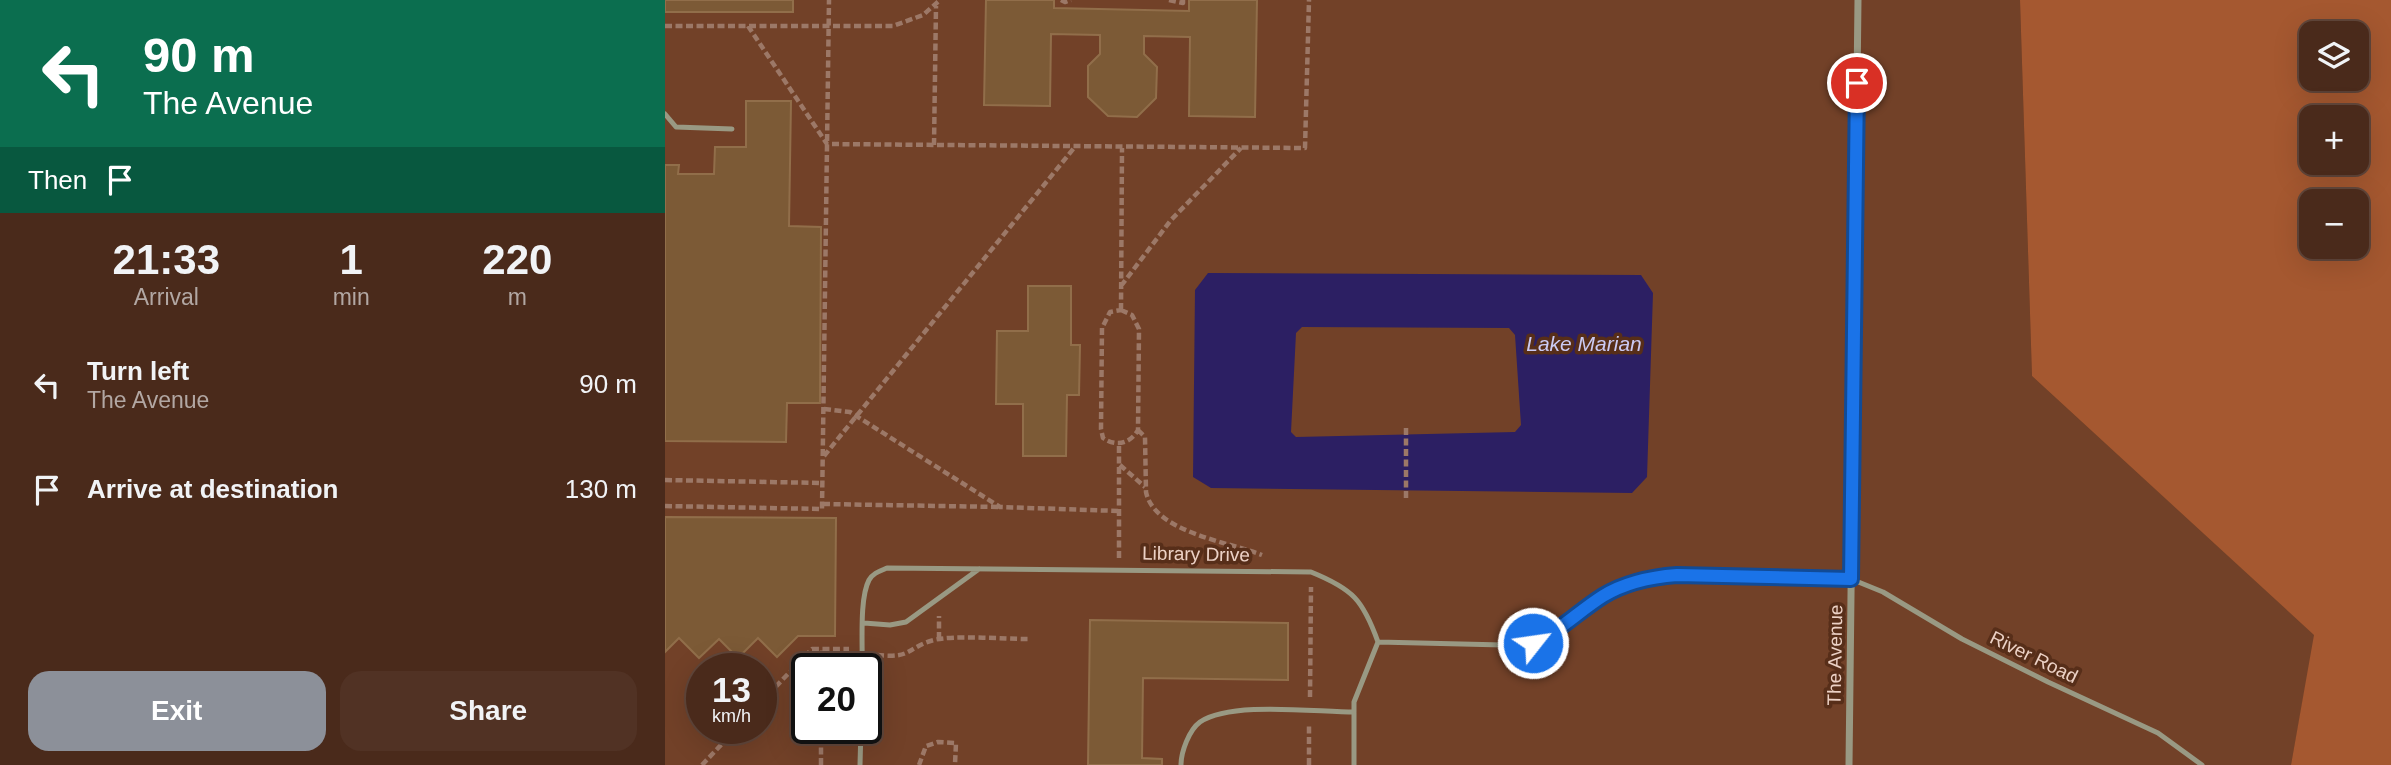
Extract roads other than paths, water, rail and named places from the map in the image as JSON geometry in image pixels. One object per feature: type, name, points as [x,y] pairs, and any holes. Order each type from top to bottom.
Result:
[{"type":"street","name":"The Avenue","points":[[1849,765],[1858,0]]},
{"type":"lane","points":[[665,114],[676,127],[732,129]]},
{"type":"lane","name":"Library Drive","points":[[863,653],[865,596],[869,580],[875,572],[887,568],[1311,572],[1342,585],[1367,611],[1378,642]]},
{"type":"lane","points":[[864,623],[890,625],[906,622],[979,569]]},
{"type":"lane","points":[[1355,765],[1354,702],[1378,642],[1503,645],[1533,643],[1547,637],[1603,596],[1629,583],[1651,577],[1677,575],[1851,579]]},
{"type":"lane","name":"River Road","points":[[1851,579],[1883,592],[1962,639],[2158,733],[2201,765]]},
{"type":"lane","points":[[1181,765],[1181,752],[1199,723],[1232,710],[1354,712]]},
{"type":"lane","points":[[860,765],[861,744]]},
{"type":"water","name":"Lake Marian","points":[[1208,273],[1641,275],[1653,293],[1647,477],[1632,493],[1211,488],[1193,477],[1195,290]],"holes":[[[1302,327],[1509,328],[1515,335],[1521,425],[1515,432],[1296,437],[1291,432],[1296,333]]]}]
